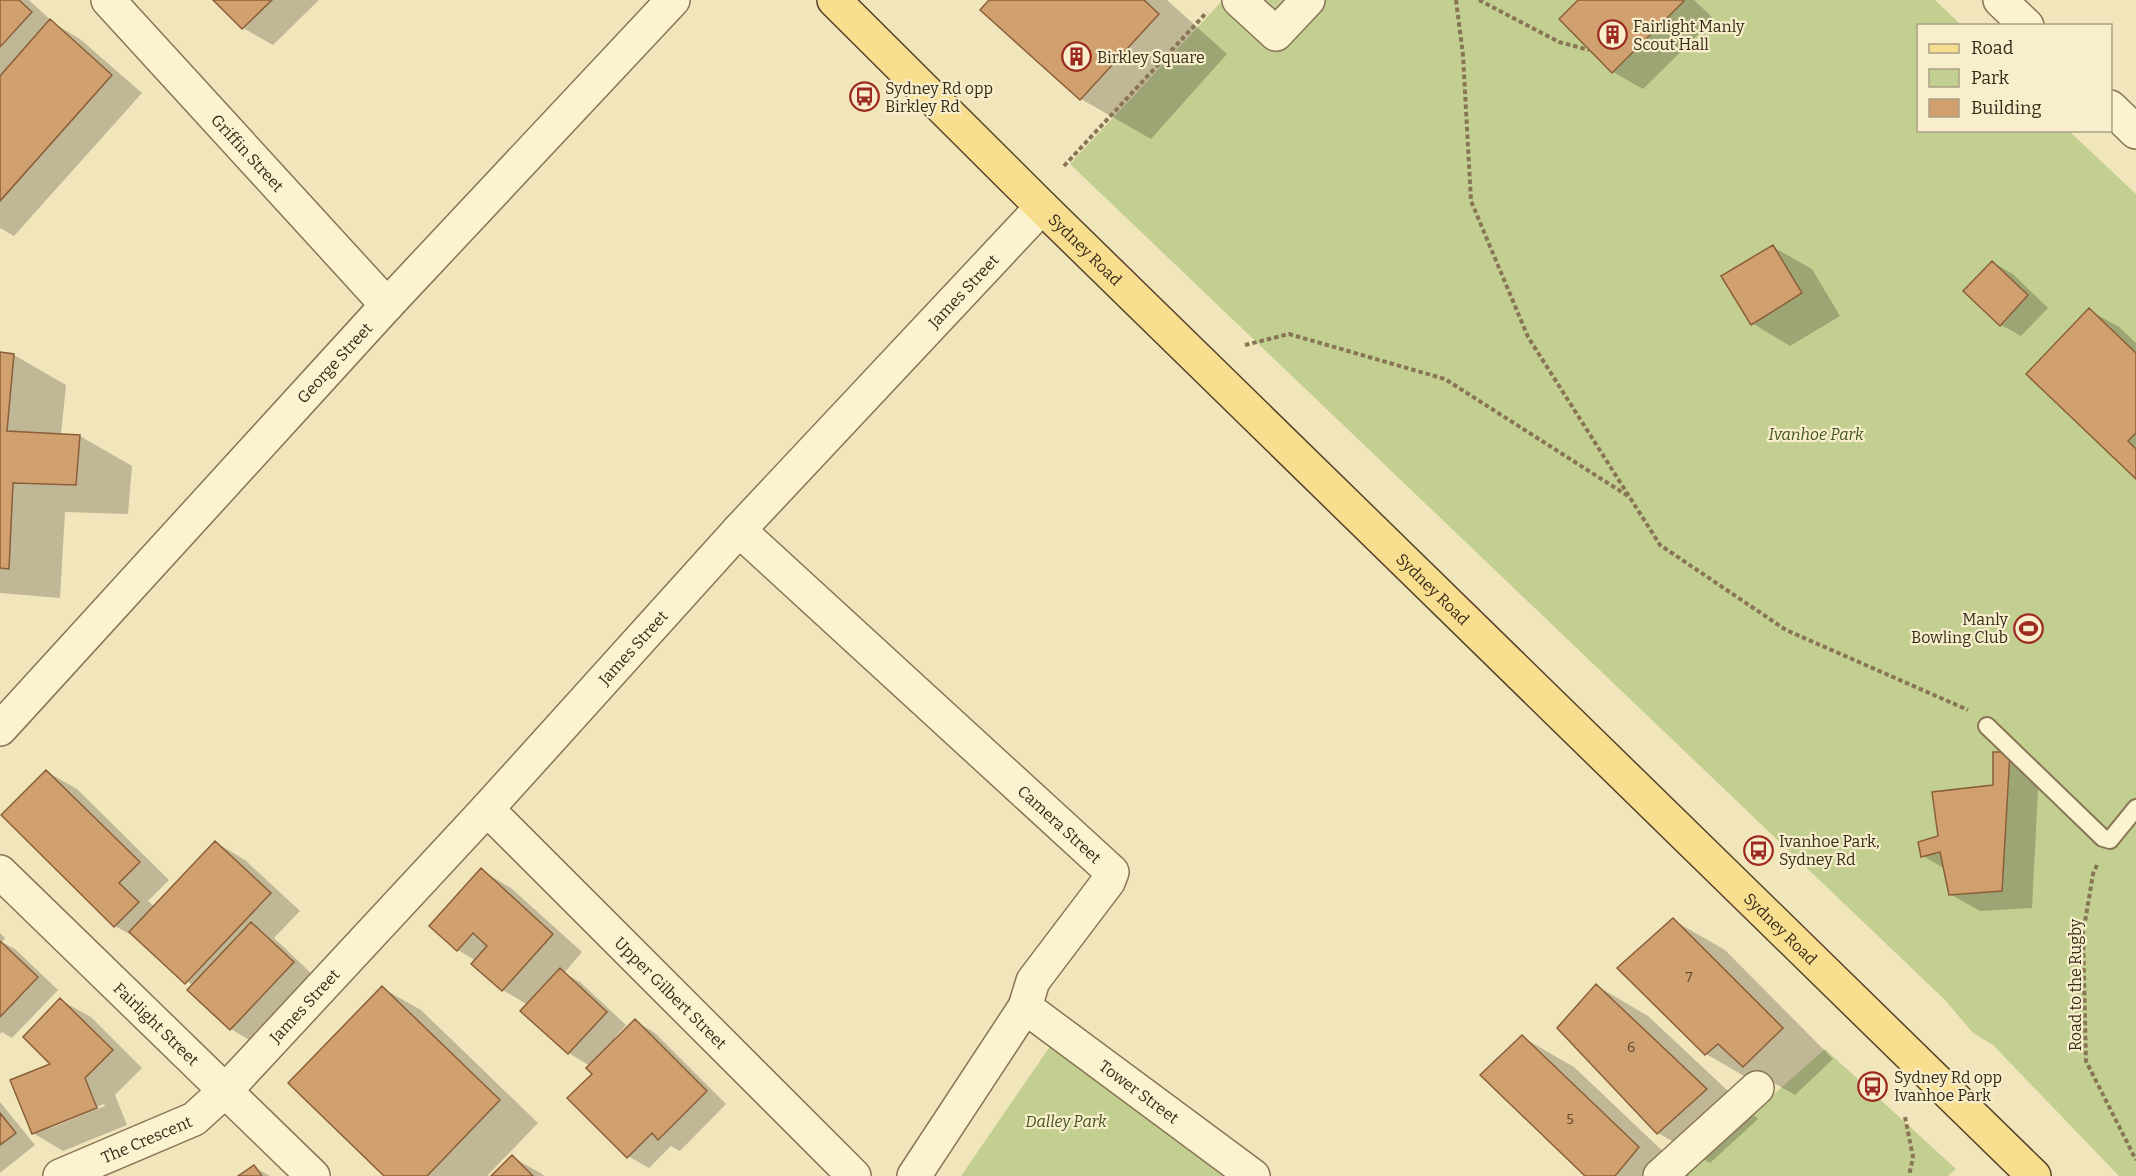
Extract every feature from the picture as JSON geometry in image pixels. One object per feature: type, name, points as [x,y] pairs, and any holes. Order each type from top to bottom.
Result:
[{"type":"main road","name":"Sydney Road","points":[[842,3],[1042,207],[2034,1176]]},
{"type":"street","name":"Griffin Street","points":[[108,0],[387,305]]},
{"type":"street","name":"George Street","points":[[0,729],[387,305],[673,0]]},
{"type":"street","points":[[1224,4],[1276,34],[1308,0]]},
{"type":"street","points":[[2112,109],[2136,132]]},
{"type":"street","name":"James Street","points":[[226,1090],[487,809],[739,530],[1042,207]]},
{"type":"street","name":"Camera Street","points":[[739,530],[1112,872],[1108,882],[1033,981],[1025,1007],[914,1176]]},
{"type":"street","name":"Upper Gilbert Street","points":[[487,809],[854,1176]]},
{"type":"street","name":"Fairlight Street","points":[[0,872],[313,1176]]},
{"type":"street","name":"Tower Street","points":[[1025,1007],[1253,1176]]},
{"type":"street","points":[[1660,1176],[1757,1088]]},
{"type":"street","name":"The Crescent","points":[[60,1176],[194,1119],[226,1090]]},
{"type":"lane","points":[[1987,726],[2103,838],[2110,840],[2136,808]]},
{"type":"path","points":[[1456,0],[1463,55],[1471,201],[1528,337],[1660,545],[1786,630],[1963,705],[1987,726]]},
{"type":"path","points":[[1479,0],[1559,42],[1589,50]]},
{"type":"path","points":[[1064,166],[1224,4]]},
{"type":"path","points":[[1245,345],[1289,334],[1445,379],[1631,499]]},
{"type":"path","name":"Road to the Rugby","points":[[2110,840],[2093,874],[2083,934],[2086,1061],[2136,1160]]},
{"type":"path","points":[[1905,1117],[1913,1157],[1909,1176]]},
{"type":"green space","name":"Ivanhoe Park","points":[[1223,0],[1935,0],[1960,24],[1917,24],[1917,132],[2070,132],[2136,194],[2136,1176],[2119,1176],[1993,1045],[1973,1033],[1945,1000],[1070,164]]},
{"type":"green space","name":"Dalley Park","points":[[1053,1042],[1231,1176],[961,1176]]},
{"type":"green space","points":[[1825,1049],[1956,1169],[1948,1176],[1681,1176]]},
{"type":"building","points":[[0,0],[19,0],[32,12],[0,47]]},
{"type":"building","points":[[213,0],[272,0],[242,29]]},
{"type":"building","name":"Birkley Square","points":[[989,0],[1144,0],[1159,14],[1080,100],[980,10]]},
{"type":"building","name":"Fairlight Manly Scout Hall","points":[[1578,0],[1684,1],[1612,73],[1559,19]]},
{"type":"building","points":[[50,19],[112,75],[0,201],[0,76]]},
{"type":"building","points":[[1773,245],[1802,293],[1751,325],[1721,276]]},
{"type":"building","points":[[1992,261],[2028,295],[2000,326],[1963,291]]},
{"type":"building","points":[[2089,308],[2136,353],[2136,433],[2128,441],[2136,449],[2136,479],[2026,374]]},
{"type":"building","points":[[0,352],[14,354],[7,431],[80,435],[76,485],[13,483],[9,569],[0,568]]},
{"type":"building","points":[[1993,752],[2010,752],[2002,891],[1949,895],[1940,852],[1921,857],[1918,842],[1938,836],[1932,792],[1993,785]]},
{"type":"building","points":[[46,770],[140,862],[119,883],[139,902],[114,927],[1,815]]},
{"type":"building","points":[[215,841],[271,893],[185,984],[129,932]]},
{"type":"building","points":[[481,868],[553,934],[502,991],[471,964],[487,946],[473,933],[457,951],[429,926]]},
{"type":"building","points":[[1673,918],[1783,1028],[1743,1067],[1718,1044],[1705,1055],[1617,968]]},
{"type":"building","points":[[251,922],[294,962],[230,1030],[187,990]]},
{"type":"building","points":[[0,941],[38,977],[0,1017]]},
{"type":"building","points":[[560,968],[607,1012],[568,1054],[520,1011]]},
{"type":"building","points":[[1596,984],[1707,1089],[1657,1134],[1557,1028]]},
{"type":"building","points":[[382,986],[500,1100],[427,1176],[384,1176],[288,1083]]},
{"type":"building","points":[[60,998],[113,1050],[85,1078],[97,1108],[32,1134],[10,1080],[50,1064],[23,1037]]},
{"type":"building","points":[[635,1019],[707,1091],[658,1140],[652,1133],[627,1158],[567,1098],[592,1074],[586,1068]]},
{"type":"building","points":[[1522,1035],[1639,1147],[1615,1176],[1585,1176],[1480,1075]]},
{"type":"building","points":[[0,1113],[16,1133],[0,1145]]},
{"type":"building","points":[[512,1155],[533,1176],[491,1176]]},
{"type":"building","points":[[254,1165],[262,1176],[238,1176]]},
{"type":"place","name":"Fairlight Manly Scout Hall","points":[[1612,35]]},
{"type":"place","name":"Birkley Square","points":[[1076,57]]},
{"type":"place","name":"Sydney Rd opp Birkley Rd","points":[[864,97]]},
{"type":"place","name":"Manly Bowling Club","points":[[2029,628]]},
{"type":"place","name":"Ivanhoe Park, Sydney Rd","points":[[1758,850]]},
{"type":"place","name":"Sydney Rd opp Ivanhoe Park","points":[[1873,1086]]}]
